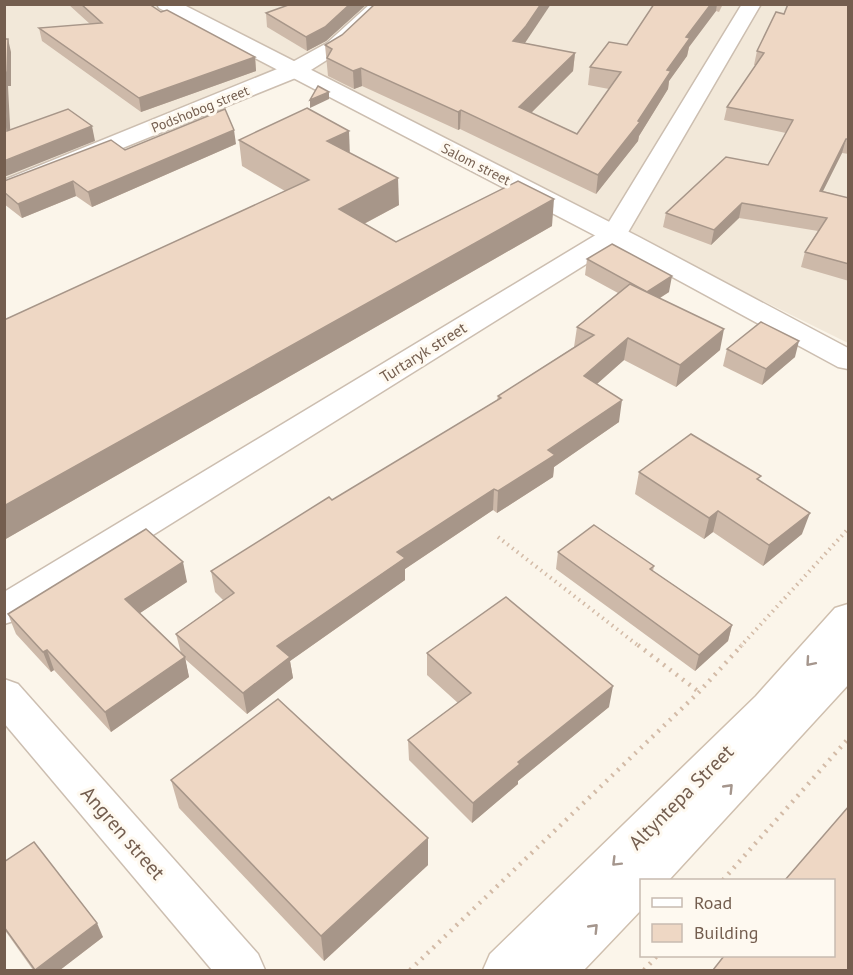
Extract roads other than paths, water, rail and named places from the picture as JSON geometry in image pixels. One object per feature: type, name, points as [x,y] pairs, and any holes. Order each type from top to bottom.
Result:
[{"type":"street","name":"Salom street","points":[[166,4],[614,235],[849,360]]},
{"type":"street","name":"Podshobog street","points":[[4,189],[295,70],[334,47],[382,4]]},
{"type":"street","name":"Turtaryk street","points":[[4,610],[614,235],[752,4]]},
{"type":"street","name":"Altyntepa Street","points":[[506,970],[770,708],[849,618]]},
{"type":"street","name":"Altyntepa Street","points":[[641,879],[849,660]]},
{"type":"street","name":"Angren street","points":[[4,696],[242,970]]},
{"type":"street","name":"Altyntepa Street","points":[[553,970],[640,880]]}]
